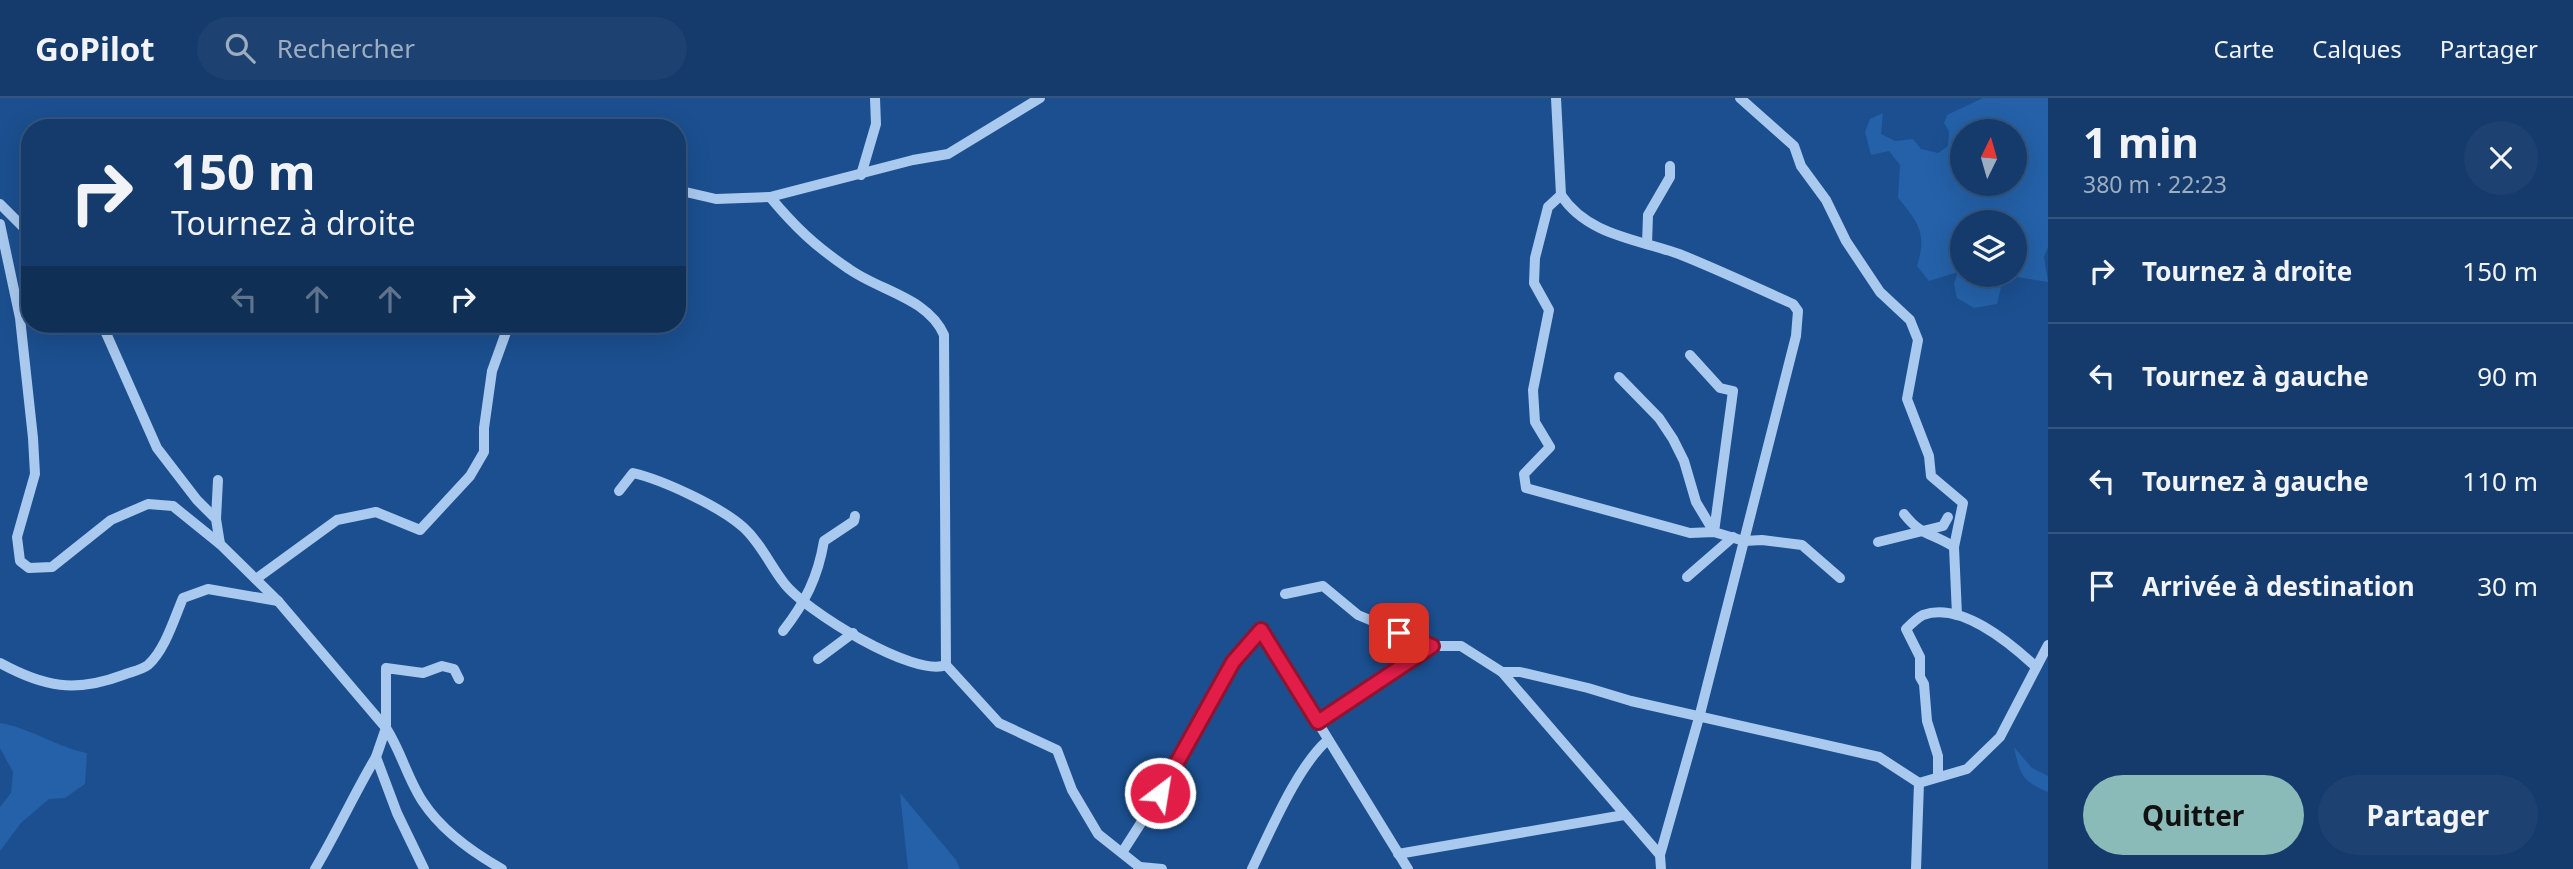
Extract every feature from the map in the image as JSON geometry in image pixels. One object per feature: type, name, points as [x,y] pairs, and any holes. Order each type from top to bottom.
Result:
[{"type":"street","points":[[861,174],[876,124],[875,98]]},
{"type":"street","points":[[1556,98],[1561,195],[1570,208],[1587,222],[1678,254],[1793,303],[1798,312],[1796,336],[1739,539],[1700,714],[1660,855],[1661,869]]},
{"type":"street","points":[[1740,98],[1794,146],[1801,166],[1826,200],[1846,241],[1880,292],[1910,320],[1915,331],[1918,340],[1906,399],[1929,456],[1931,476],[1963,503],[1954,547],[1957,615]]},
{"type":"street","points":[[686,192],[716,199],[770,197],[913,160],[948,154],[1036,99]]},
{"type":"street","points":[[1647,244],[1648,215],[1670,177],[1670,166]]},
{"type":"street","points":[[1561,195],[1548,207],[1535,258],[1534,283],[1549,310],[1533,390],[1535,422],[1550,447],[1524,474],[1526,488],[1690,534],[1714,532],[1739,539],[1802,545],[1840,578]]},
{"type":"street","points":[[770,197],[802,235],[852,271],[912,302],[938,321],[944,335],[946,665],[999,723],[1057,750],[1072,789],[1098,834],[1123,851],[1141,868],[1162,869]]},
{"type":"street","points":[[0,204],[21,225]]},
{"type":"street","points":[[0,224],[21,328]]},
{"type":"street","points":[[21,333],[35,474],[16,537],[20,561],[29,568],[52,567],[111,520],[159,503],[181,512],[220,544],[278,601],[386,728],[400,751],[422,801],[443,826],[475,854],[502,869]]},
{"type":"street","points":[[106,333],[157,448],[197,500],[216,519]]},
{"type":"street","points":[[256,579],[337,520],[376,512],[420,530],[470,476],[485,452],[484,428],[491,381],[506,333]]},
{"type":"street","points":[[1690,355],[1720,388],[1733,391],[1714,532]]},
{"type":"street","points":[[1619,377],[1659,418],[1673,439],[1684,461],[1696,502],[1714,532]]},
{"type":"street","points":[[619,491],[633,473],[662,480],[743,527],[784,584],[805,603],[882,651],[916,665],[936,669],[946,665]]},
{"type":"street","points":[[218,480],[216,519],[220,544]]},
{"type":"street","points":[[1904,514],[1918,532],[1941,538],[1954,547]]},
{"type":"street","points":[[783,631],[805,603],[820,565],[824,541],[853,522],[855,516]]},
{"type":"street","points":[[1878,542],[1943,526],[1948,517]]},
{"type":"street","points":[[1687,578],[1739,539]]},
{"type":"street","points":[[1285,594],[1323,586],[1358,615],[1432,646],[1461,646],[1502,672],[1660,855]]},
{"type":"street","points":[[0,663],[26,677],[64,688],[109,680],[148,665],[167,635],[183,598],[208,589],[278,601]]},
{"type":"street","points":[[1938,777],[1938,756],[1927,721],[1924,684],[1920,677],[1920,657],[1906,629],[1922,615],[1957,615],[2003,637],[2035,666]]},
{"type":"street","points":[[1123,851],[1173,773],[1233,662],[1261,630],[1408,869]]},
{"type":"street","points":[[818,659],[852,633]]},
{"type":"street","points":[[1502,672],[1520,672],[1631,701],[1700,714],[1878,757],[1919,783],[1953,776],[1967,769],[2000,737],[2048,645]]},
{"type":"street","points":[[1318,722],[1432,646]]},
{"type":"street","points":[[315,869],[343,824],[362,779],[376,757],[386,728],[386,668],[423,673],[442,666],[454,669],[459,679]]},
{"type":"street","points":[[1252,869],[1280,811],[1318,748],[1328,740]]},
{"type":"street","points":[[376,757],[397,813],[424,869]]},
{"type":"street","points":[[1916,869],[1919,783]]},
{"type":"street","points":[[1398,854],[1624,815]]},
{"type":"shaded area","points":[[1983,98],[2048,98],[2048,247],[2044,257],[2048,282],[2027,279],[2027,210],[1950,210],[1950,274],[1929,281],[1917,266],[1921,237],[1916,222],[1898,198],[1900,165],[1889,151],[1871,155],[1865,132],[1870,119],[1883,113],[1881,134],[1895,141],[1913,139],[1921,149],[1938,153],[1948,146],[1949,131],[1944,123],[1947,115]]},
{"type":"shaded area","points":[[1955,287],[2001,287],[1997,304],[1974,308],[1957,298]]},
{"type":"shaded area","points":[[0,723],[87,753],[85,784],[65,798],[49,799],[21,823],[0,851],[0,807],[11,793],[13,772],[0,748]]},
{"type":"shaded area","points":[[2014,747],[2032,768],[2048,776],[2048,792],[2027,780],[2018,764]]},
{"type":"shaded area","points":[[900,793],[956,860],[960,869],[908,869]]},
{"type":"route","points":[[1160,793],[1233,662],[1261,630],[1318,722],[1432,646],[1399,633]]}]
